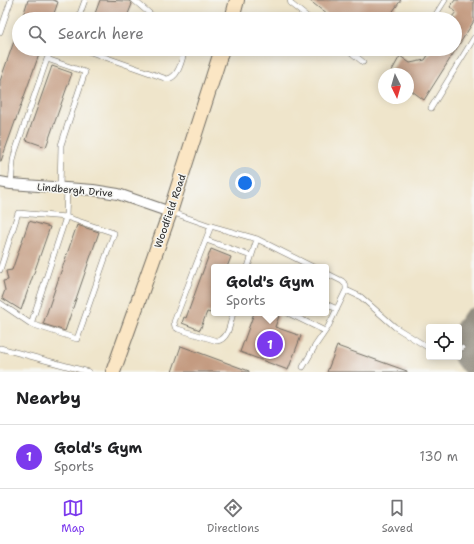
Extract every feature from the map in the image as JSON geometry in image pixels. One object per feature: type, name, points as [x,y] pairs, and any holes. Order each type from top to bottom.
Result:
[{"type":"main road","points":[[234,12],[238,0]]},
{"type":"main road","name":"Woodfield Road","points":[[113,372],[170,212],[220,56]]},
{"type":"street","name":"Lindbergh Drive","points":[[0,182],[93,190],[118,194],[170,212]]},
{"type":"lane","points":[[0,32],[11,0]]},
{"type":"lane","points":[[81,12],[85,0]]},
{"type":"lane","points":[[133,0],[148,12]]},
{"type":"lane","points":[[290,0],[291,4],[301,12]]},
{"type":"lane","points":[[437,12],[445,0]]},
{"type":"lane","points":[[431,108],[474,38]]},
{"type":"lane","points":[[11,184],[15,152],[49,56]]},
{"type":"lane","points":[[102,56],[167,79],[171,79],[177,74],[183,56]]},
{"type":"lane","points":[[356,56],[363,62]]},
{"type":"lane","points":[[31,324],[66,217],[61,145],[85,72],[47,59]]},
{"type":"lane","points":[[0,270],[18,212],[66,217],[114,233],[77,339],[31,324],[0,303]]},
{"type":"lane","points":[[170,212],[211,226],[257,239],[307,264]]},
{"type":"lane","points":[[211,226],[174,322],[178,329],[217,341],[222,340],[226,336],[232,316]]},
{"type":"lane","points":[[249,264],[257,239]]},
{"type":"lane","points":[[206,240],[251,256]]},
{"type":"lane","points":[[303,367],[325,331],[346,290],[346,285],[342,281],[329,274]]},
{"type":"lane","points":[[346,290],[361,297],[395,327],[426,346]]},
{"type":"lane","points":[[329,306],[336,309]]},
{"type":"lane","points":[[294,316],[325,331]]},
{"type":"lane","points":[[0,348],[89,372]]},
{"type":"lane","points":[[61,364],[61,372]]},
{"type":"building","points":[[28,0],[53,0],[58,2],[54,12],[24,12]]},
{"type":"building","points":[[100,0],[129,1],[132,4],[129,12],[96,12]]},
{"type":"building","points":[[309,0],[401,0],[392,12],[324,12]]},
{"type":"building","points":[[455,0],[474,0],[474,21],[462,40],[462,12],[456,12],[450,7]]},
{"type":"building","points":[[12,47],[12,56],[38,56],[1,161],[0,161],[0,81]]},
{"type":"building","points":[[400,56],[410,63],[425,60],[428,56],[452,56],[424,100],[414,92],[414,68],[393,68]]},
{"type":"building","points":[[52,66],[72,73],[46,147],[26,140]]},
{"type":"building","points":[[29,221],[50,227],[21,310],[2,298],[5,290],[3,281],[8,280],[6,271],[12,270]]},
{"type":"building","points":[[77,225],[99,232],[65,331],[43,324]]},
{"type":"building","points":[[211,249],[231,257],[228,264],[211,264],[211,313],[207,312],[200,330],[182,323],[184,317],[186,318]]},
{"type":"building","points":[[253,316],[279,316],[275,327],[301,336],[288,370],[240,352]]},
{"type":"building","points":[[181,346],[249,371],[249,372],[172,372]]},
{"type":"building","points":[[337,346],[407,371],[407,372],[327,372]]},
{"type":"taxiway","points":[[474,319],[463,335],[461,344],[467,360],[474,365]]},
{"type":"place","name":"Gold's Gym","points":[[270,344]]}]
